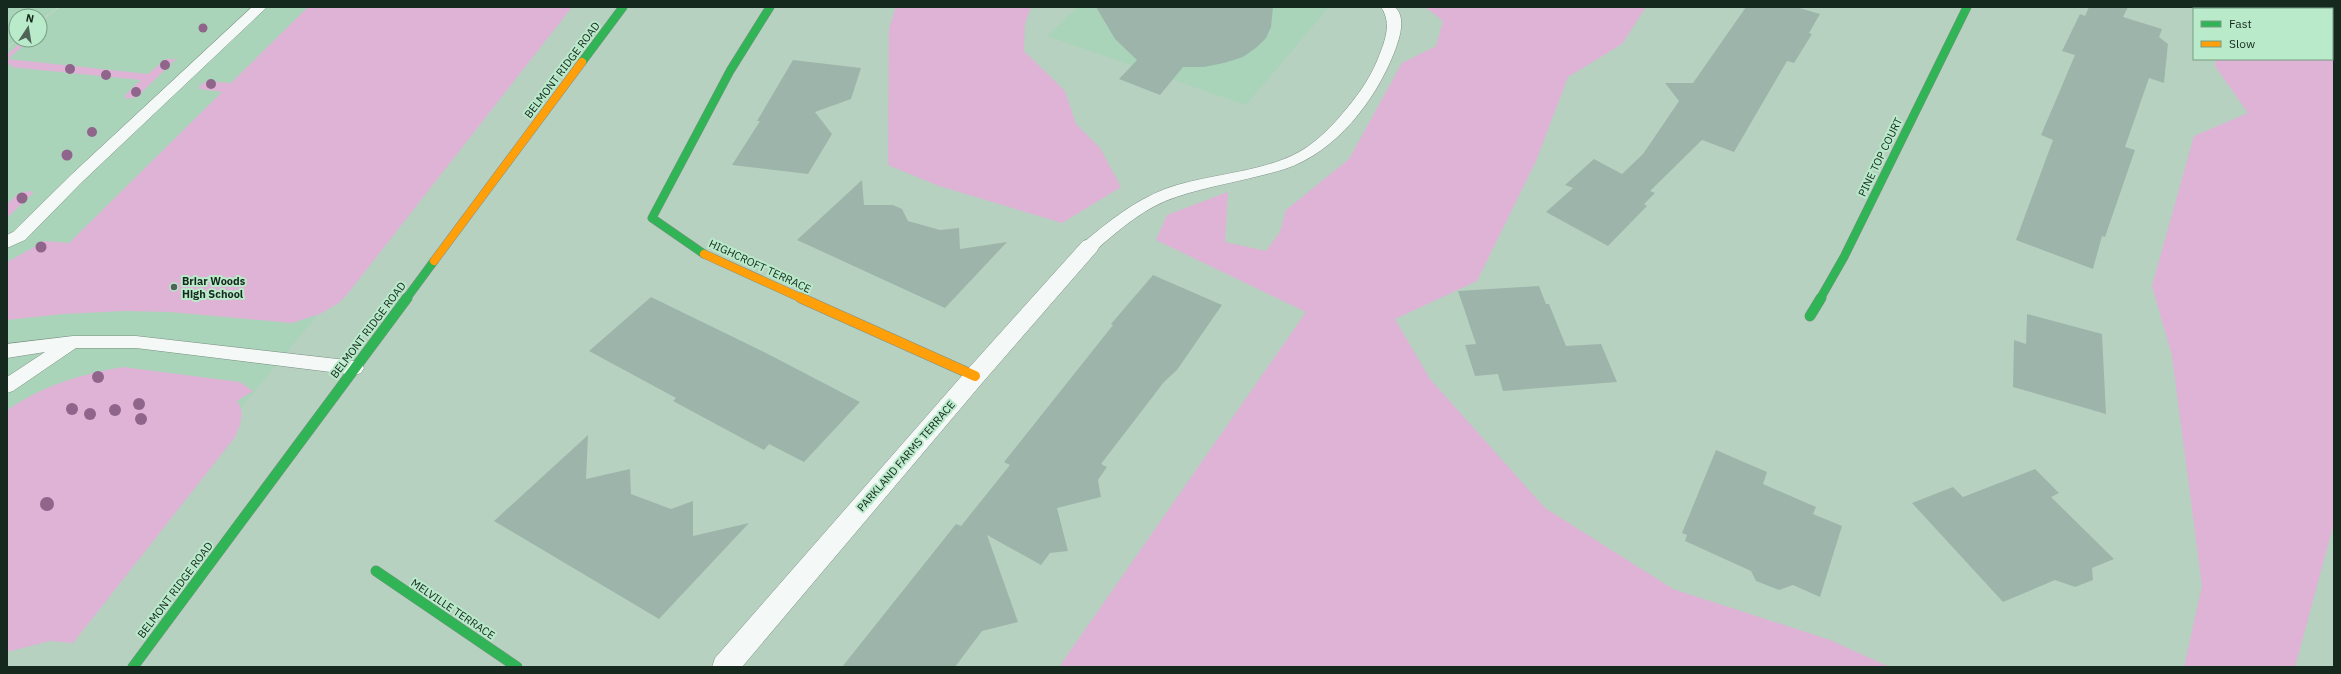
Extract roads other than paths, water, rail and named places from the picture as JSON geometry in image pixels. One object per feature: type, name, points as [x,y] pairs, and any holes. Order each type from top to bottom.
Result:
[{"type":"street","name":"BELMONT RIDGE ROAD","points":[[133,667],[623,7]]},
{"type":"street","name":"HIGHCROFT TERRACE","points":[[770,7],[730,71],[652,218],[707,256],[974,376]]},
{"type":"street","name":"PINE TOP COURT","points":[[1810,316],[1844,257],[1967,7]]},
{"type":"street","name":"PARKLAND FARMS TERRACE","points":[[725,667],[974,376],[1090,246]]},
{"type":"street","name":"MELVILLE TERRACE","points":[[376,571],[516,667]]},
{"type":"lane","points":[[7,242],[19,236],[77,178],[260,7]]},
{"type":"lane","points":[[1090,246],[1126,215],[1170,193],[1281,165],[1312,151],[1337,129],[1361,101],[1381,68],[1394,36],[1393,12],[1388,7]]},
{"type":"lane","points":[[7,351],[73,342],[136,342],[355,368]]},
{"type":"lane","points":[[7,386],[73,342]]},
{"type":"place","name":"Briar Woods High School","points":[[174,287]]}]
